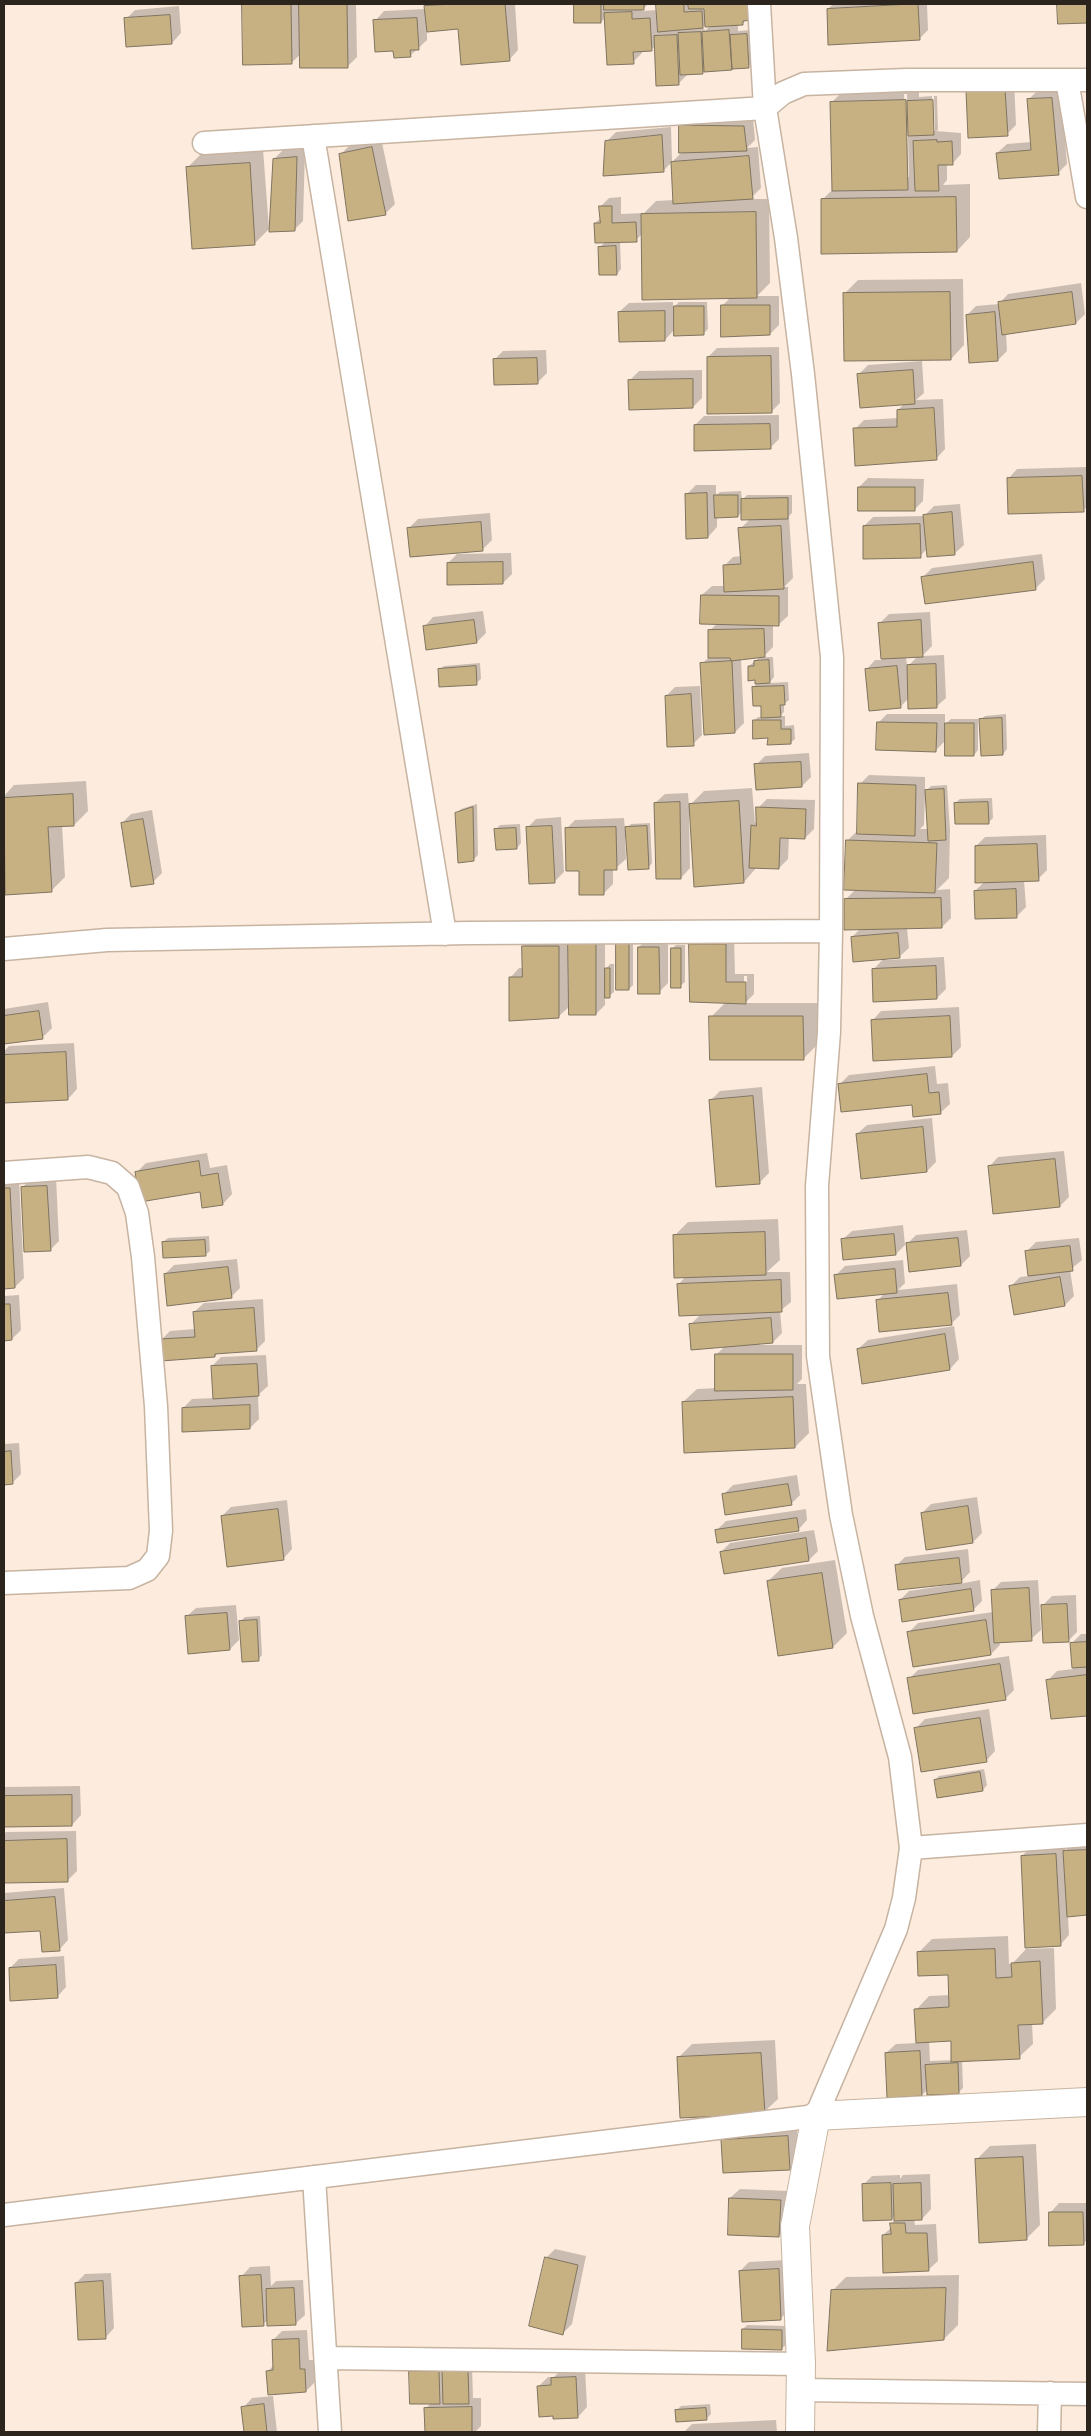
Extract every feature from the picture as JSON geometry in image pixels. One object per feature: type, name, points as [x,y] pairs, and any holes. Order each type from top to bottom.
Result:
[{"type":"street","points":[[759,4],[765,108],[786,238],[803,374],[832,657],[829,1032],[817,1186],[818,1356],[841,1516],[862,1616],[900,1757],[911,1848],[904,1898],[896,1929],[816,2116],[796,2226],[801,2377],[800,2432]]},
{"type":"street","points":[[204,143],[765,108],[783,93],[804,84],[906,80],[1077,80],[1087,198]]},
{"type":"street","points":[[313,136],[445,934]]},
{"type":"street","points":[[4,949],[108,940],[445,934],[831,931]]},
{"type":"street","points":[[4,1173],[88,1167],[112,1173],[128,1187],[137,1213],[143,1258],[156,1406],[162,1530],[158,1556],[147,1570],[129,1578],[4,1583]]},
{"type":"street","points":[[911,1848],[1087,1835]]},
{"type":"street","points":[[4,2215],[816,2116],[1087,2102]]},
{"type":"street","points":[[314,2177],[327,2358],[330,2432]]},
{"type":"street","points":[[327,2358],[801,2377],[1087,2394]]},
{"type":"street","points":[[1050,2393],[1050,2432]]},
{"type":"building","points":[[242,4],[291,4],[292,64],[243,65]]},
{"type":"building","points":[[299,4],[347,4],[348,68],[300,68]]},
{"type":"building","points":[[505,4],[510,61],[461,65],[458,29],[427,32],[424,6]]},
{"type":"building","points":[[574,4],[601,4],[601,23],[574,23]]},
{"type":"building","points":[[604,4],[644,4],[644,10],[604,10]]},
{"type":"building","points":[[656,4],[684,4],[684,12],[702,11],[703,28],[658,32]]},
{"type":"building","points":[[688,4],[751,4],[752,20],[743,21],[743,25],[705,27],[704,9],[689,9]]},
{"type":"building","points":[[918,4],[920,40],[828,45],[827,9]]},
{"type":"building","points":[[1057,4],[1087,4],[1087,23],[1058,24]]},
{"type":"building","points":[[632,12],[632,19],[650,18],[652,51],[633,52],[634,64],[607,65],[604,13]]},
{"type":"building","points":[[170,15],[172,44],[126,47],[124,18]]},
{"type":"building","points":[[417,18],[419,50],[410,50],[411,57],[394,58],[393,51],[375,52],[373,20]]},
{"type":"building","points":[[729,30],[732,70],[704,72],[702,32]]},
{"type":"building","points":[[701,32],[703,74],[680,75],[678,33]]},
{"type":"building","points":[[747,34],[749,68],[732,69],[730,35]]},
{"type":"building","points":[[677,35],[679,85],[656,86],[654,36]]},
{"type":"building","points":[[1005,89],[1008,136],[968,138],[966,91]]},
{"type":"building","points":[[1052,98],[1059,175],[999,179],[996,153],[1031,150],[1027,99]]},
{"type":"building","points":[[906,100],[908,190],[832,191],[830,102]]},
{"type":"building","points":[[933,100],[934,135],[908,136],[907,101]]},
{"type":"building","points":[[679,125],[744,126],[747,151],[679,153]]},
{"type":"building","points":[[662,135],[664,172],[603,176],[605,141]]},
{"type":"building","points":[[937,140],[937,142],[952,141],[953,165],[938,165],[939,191],[915,191],[913,141]]},
{"type":"building","points":[[372,147],[386,215],[348,221],[339,154]]},
{"type":"building","points":[[749,156],[753,199],[673,204],[671,162]]},
{"type":"building","points":[[297,157],[295,231],[269,232],[273,159]]},
{"type":"building","points":[[250,163],[255,245],[192,249],[186,167]]},
{"type":"building","points":[[956,197],[957,252],[821,254],[821,199]]},
{"type":"building","points":[[599,206],[612,206],[612,223],[636,222],[637,242],[595,243],[594,223],[600,223]]},
{"type":"building","points":[[756,212],[757,298],[642,300],[641,214]]},
{"type":"building","points":[[616,246],[617,275],[599,275],[598,247]]},
{"type":"building","points":[[950,292],[951,360],[844,361],[843,293]]},
{"type":"building","points":[[1072,292],[1076,324],[1002,335],[998,302]]},
{"type":"building","points":[[721,305],[770,305],[770,335],[721,337]]},
{"type":"building","points":[[674,306],[704,306],[704,335],[674,336]]},
{"type":"building","points":[[665,311],[665,341],[619,342],[618,312]]},
{"type":"building","points":[[995,312],[998,361],[969,363],[966,315]]},
{"type":"building","points":[[771,356],[772,413],[707,414],[707,357]]},
{"type":"building","points":[[537,358],[538,384],[494,385],[493,359]]},
{"type":"building","points":[[913,370],[915,404],[860,408],[857,374]]},
{"type":"building","points":[[693,379],[693,408],[629,410],[628,380]]},
{"type":"building","points":[[934,408],[937,460],[855,466],[853,428],[897,427],[897,410]]},
{"type":"building","points":[[770,424],[771,449],[694,451],[694,425]]},
{"type":"building","points":[[1082,476],[1084,512],[1008,514],[1007,478]]},
{"type":"building","points":[[858,487],[915,487],[915,511],[858,511]]},
{"type":"building","points":[[707,493],[708,538],[686,539],[685,494]]},
{"type":"building","points":[[714,495],[738,495],[738,517],[715,518]]},
{"type":"building","points":[[788,498],[788,519],[741,520],[741,499]]},
{"type":"building","points":[[952,512],[955,555],[927,557],[923,515]]},
{"type":"building","points":[[481,522],[483,551],[410,557],[407,528]]},
{"type":"building","points":[[920,524],[921,558],[863,559],[863,526]]},
{"type":"building","points":[[781,526],[784,589],[724,592],[723,565],[741,564],[738,528]]},
{"type":"building","points":[[503,562],[503,584],[447,585],[447,563]]},
{"type":"building","points":[[1033,562],[1036,590],[925,604],[921,577]]},
{"type":"building","points":[[701,595],[779,596],[779,626],[700,624]]},
{"type":"building","points":[[474,620],[477,643],[426,650],[423,626]]},
{"type":"building","points":[[921,620],[923,657],[881,659],[878,623]]},
{"type":"building","points":[[764,629],[765,657],[731,661],[730,658],[708,658],[708,630]]},
{"type":"building","points":[[769,660],[770,683],[755,684],[755,680],[748,681],[748,666],[754,666],[754,661]]},
{"type":"building","points":[[732,661],[735,733],[704,735],[700,663]]},
{"type":"building","points":[[936,664],[937,708],[908,709],[907,665]]},
{"type":"building","points":[[476,666],[477,685],[439,687],[438,669]]},
{"type":"building","points":[[897,666],[901,708],[869,711],[865,669]]},
{"type":"building","points":[[784,686],[785,705],[780,705],[781,717],[761,718],[761,706],[753,706],[752,687]]},
{"type":"building","points":[[691,694],[694,746],[667,747],[665,696]]},
{"type":"building","points":[[1002,718],[1003,755],[981,756],[979,719]]},
{"type":"building","points":[[753,720],[781,720],[781,729],[791,729],[791,744],[767,745],[768,738],[753,739]]},
{"type":"building","points":[[877,722],[937,723],[936,752],[876,750]]},
{"type":"building","points":[[945,723],[974,723],[974,756],[945,756]]},
{"type":"building","points":[[801,762],[802,787],[756,790],[754,764]]},
{"type":"building","points":[[858,783],[916,785],[915,836],[857,834]]},
{"type":"building","points":[[944,789],[946,840],[928,841],[925,790]]},
{"type":"building","points":[[73,794],[74,826],[48,827],[52,892],[5,895],[4,798]]},
{"type":"building","points":[[739,801],[744,883],[694,887],[689,804]]},
{"type":"building","points":[[680,802],[681,879],[656,879],[654,803]]},
{"type":"building","points":[[988,802],[989,824],[955,824],[954,803]]},
{"type":"building","points":[[473,807],[474,861],[458,863],[455,813]]},
{"type":"building","points":[[756,807],[806,809],[805,839],[780,838],[779,869],[749,868],[751,825],[756,826]]},
{"type":"building","points":[[143,819],[154,884],[131,887],[121,823]]},
{"type":"building","points":[[552,826],[555,883],[529,884],[526,827]]},
{"type":"building","points":[[647,826],[649,869],[628,870],[625,827]]},
{"type":"building","points":[[616,827],[617,870],[604,870],[604,895],[579,895],[579,871],[566,871],[565,828]]},
{"type":"building","points":[[516,828],[517,849],[496,850],[494,829]]},
{"type":"building","points":[[846,840],[937,843],[935,893],[844,890]]},
{"type":"building","points":[[1037,844],[1039,881],[975,883],[975,846]]},
{"type":"building","points":[[1016,889],[1017,918],[975,919],[974,891]]},
{"type":"building","points":[[941,898],[942,928],[844,930],[844,899]]},
{"type":"building","points":[[898,933],[900,958],[853,962],[851,937]]},
{"type":"building","points":[[568,938],[596,938],[596,1015],[569,1015]]},
{"type":"building","points":[[616,942],[629,943],[629,990],[616,990]]},
{"type":"building","points":[[689,944],[726,944],[726,982],[746,982],[746,1004],[690,1002]]},
{"type":"building","points":[[522,946],[559,946],[559,1018],[509,1021],[509,977],[522,977]]},
{"type":"building","points":[[638,947],[659,947],[660,994],[638,994]]},
{"type":"building","points":[[671,948],[681,948],[681,988],[671,988]]},
{"type":"building","points":[[936,966],[937,999],[873,1002],[872,969]]},
{"type":"building","points":[[605,968],[610,968],[610,998],[605,998]]},
{"type":"building","points":[[39,1011],[43,1039],[4,1044],[4,1016]]},
{"type":"building","points":[[709,1016],[803,1016],[804,1060],[710,1060]]},
{"type":"building","points":[[950,1016],[952,1057],[873,1061],[871,1020]]},
{"type":"building","points":[[66,1052],[68,1100],[4,1103],[4,1055]]},
{"type":"building","points":[[927,1074],[929,1093],[939,1092],[941,1114],[913,1117],[912,1105],[841,1112],[838,1084]]},
{"type":"building","points":[[753,1096],[760,1184],[716,1187],[709,1100]]},
{"type":"building","points":[[923,1127],[927,1172],[861,1179],[856,1134]]},
{"type":"building","points":[[1055,1159],[1060,1207],[993,1214],[988,1166]]},
{"type":"building","points":[[199,1161],[201,1176],[218,1173],[223,1205],[202,1208],[200,1192],[140,1202],[135,1172]]},
{"type":"building","points":[[47,1186],[51,1251],[24,1252],[21,1187]]},
{"type":"building","points":[[4,1188],[10,1188],[15,1288],[4,1289]]},
{"type":"building","points":[[765,1232],[766,1275],[674,1278],[673,1235]]},
{"type":"building","points":[[894,1234],[896,1255],[843,1260],[841,1239]]},
{"type":"building","points":[[958,1238],[961,1266],[909,1272],[906,1243]]},
{"type":"building","points":[[205,1240],[206,1256],[163,1258],[162,1242]]},
{"type":"building","points":[[1070,1246],[1073,1271],[1028,1276],[1025,1251]]},
{"type":"building","points":[[228,1267],[232,1298],[167,1306],[164,1274]]},
{"type":"building","points":[[895,1269],[897,1293],[837,1299],[834,1275]]},
{"type":"building","points":[[1060,1277],[1065,1306],[1014,1315],[1009,1286]]},
{"type":"building","points":[[781,1280],[782,1312],[679,1316],[677,1284]]},
{"type":"building","points":[[948,1293],[952,1325],[879,1332],[876,1300]]},
{"type":"building","points":[[4,1304],[10,1304],[12,1340],[4,1341]]},
{"type":"building","points":[[254,1308],[257,1351],[215,1354],[215,1357],[161,1361],[160,1339],[195,1337],[193,1312]]},
{"type":"building","points":[[771,1318],[773,1343],[691,1350],[689,1324]]},
{"type":"building","points":[[945,1334],[950,1370],[862,1384],[857,1349]]},
{"type":"building","points":[[715,1354],[793,1354],[793,1390],[715,1391]]},
{"type":"building","points":[[257,1364],[259,1396],[213,1399],[211,1366]]},
{"type":"building","points":[[793,1397],[795,1448],[684,1453],[682,1402]]},
{"type":"building","points":[[250,1405],[250,1429],[182,1432],[182,1408]]},
{"type":"building","points":[[11,1451],[13,1484],[4,1485],[4,1452]]},
{"type":"building","points":[[788,1484],[792,1505],[725,1515],[722,1494]]},
{"type":"building","points":[[968,1506],[973,1543],[926,1550],[921,1513]]},
{"type":"building","points":[[278,1509],[284,1560],[227,1567],[221,1516]]},
{"type":"building","points":[[797,1518],[799,1531],[717,1543],[715,1530]]},
{"type":"building","points":[[806,1538],[809,1561],[724,1574],[720,1552]]},
{"type":"building","points":[[959,1558],[962,1583],[898,1590],[895,1565]]},
{"type":"building","points":[[822,1573],[833,1648],[778,1656],[767,1581]]},
{"type":"building","points":[[1029,1588],[1032,1641],[994,1643],[991,1590]]},
{"type":"building","points":[[971,1589],[974,1611],[902,1622],[899,1600]]},
{"type":"building","points":[[1067,1604],[1069,1642],[1043,1643],[1041,1605]]},
{"type":"building","points":[[227,1613],[230,1650],[188,1654],[185,1616]]},
{"type":"building","points":[[257,1620],[259,1661],[242,1662],[239,1621]]},
{"type":"building","points":[[986,1620],[991,1655],[913,1667],[907,1632]]},
{"type":"building","points":[[1087,1642],[1087,1667],[1072,1668],[1070,1643]]},
{"type":"building","points":[[1000,1664],[1006,1700],[913,1714],[907,1678]]},
{"type":"building","points":[[1087,1675],[1087,1716],[1051,1719],[1046,1680]]},
{"type":"building","points":[[980,1718],[987,1762],[921,1772],[914,1728]]},
{"type":"building","points":[[980,1772],[983,1791],[937,1798],[934,1780]]},
{"type":"building","points":[[72,1795],[72,1826],[4,1827],[4,1796]]},
{"type":"building","points":[[67,1839],[68,1882],[4,1883],[4,1841]]},
{"type":"building","points":[[1087,1850],[1087,1915],[1067,1917],[1063,1851]]},
{"type":"building","points":[[1056,1854],[1061,1946],[1025,1948],[1021,1856]]},
{"type":"building","points":[[55,1897],[60,1951],[42,1952],[40,1931],[4,1933],[4,1901]]},
{"type":"building","points":[[995,1949],[996,1978],[1012,1977],[1011,1963],[1040,1961],[1043,2024],[1018,2025],[1020,2059],[951,2062],[951,2041],[916,2043],[914,2009],[949,2007],[948,1975],[918,1976],[917,1952]]},
{"type":"building","points":[[56,1965],[58,1998],[10,2001],[9,1968]]},
{"type":"building","points":[[920,2051],[922,2096],[887,2098],[885,2053]]},
{"type":"building","points":[[761,2053],[765,2114],[680,2118],[677,2057]]},
{"type":"building","points":[[958,2063],[959,2094],[927,2095],[925,2065]]},
{"type":"building","points":[[788,2136],[790,2170],[723,2173],[721,2140]]},
{"type":"building","points":[[1023,2157],[1027,2240],[979,2243],[975,2159]]},
{"type":"building","points":[[891,2183],[892,2220],[863,2221],[862,2184]]},
{"type":"building","points":[[921,2183],[922,2220],[894,2221],[893,2184]]},
{"type":"building","points":[[729,2198],[781,2200],[779,2237],[728,2235]]},
{"type":"building","points":[[1049,2212],[1083,2212],[1084,2245],[1049,2246]]},
{"type":"building","points":[[890,2223],[905,2223],[906,2233],[927,2233],[929,2271],[883,2273],[882,2235],[891,2234]]},
{"type":"building","points":[[545,2257],[578,2265],[563,2335],[529,2326]]},
{"type":"building","points":[[779,2269],[781,2320],[742,2322],[739,2271]]},
{"type":"building","points":[[261,2275],[264,2326],[242,2327],[239,2276]]},
{"type":"building","points":[[103,2281],[106,2339],[78,2340],[75,2283]]},
{"type":"building","points":[[294,2288],[296,2325],[267,2326],[266,2289]]},
{"type":"building","points":[[946,2288],[944,2340],[827,2351],[831,2290]]},
{"type":"building","points":[[742,2329],[782,2330],[782,2350],[742,2349]]},
{"type":"building","points":[[299,2339],[300,2369],[305,2369],[306,2392],[268,2395],[266,2371],[273,2370],[272,2340]]},
{"type":"building","points":[[468,2369],[469,2404],[443,2404],[442,2370]]},
{"type":"building","points":[[409,2371],[439,2371],[440,2404],[410,2404]]},
{"type":"building","points":[[576,2377],[578,2418],[553,2419],[553,2416],[539,2417],[537,2386],[551,2385],[551,2378]]},
{"type":"building","points":[[264,2404],[267,2432],[244,2432],[241,2407]]},
{"type":"building","points":[[472,2407],[472,2432],[425,2432],[424,2408]]},
{"type":"building","points":[[706,2408],[707,2420],[676,2422],[675,2410]]}]
